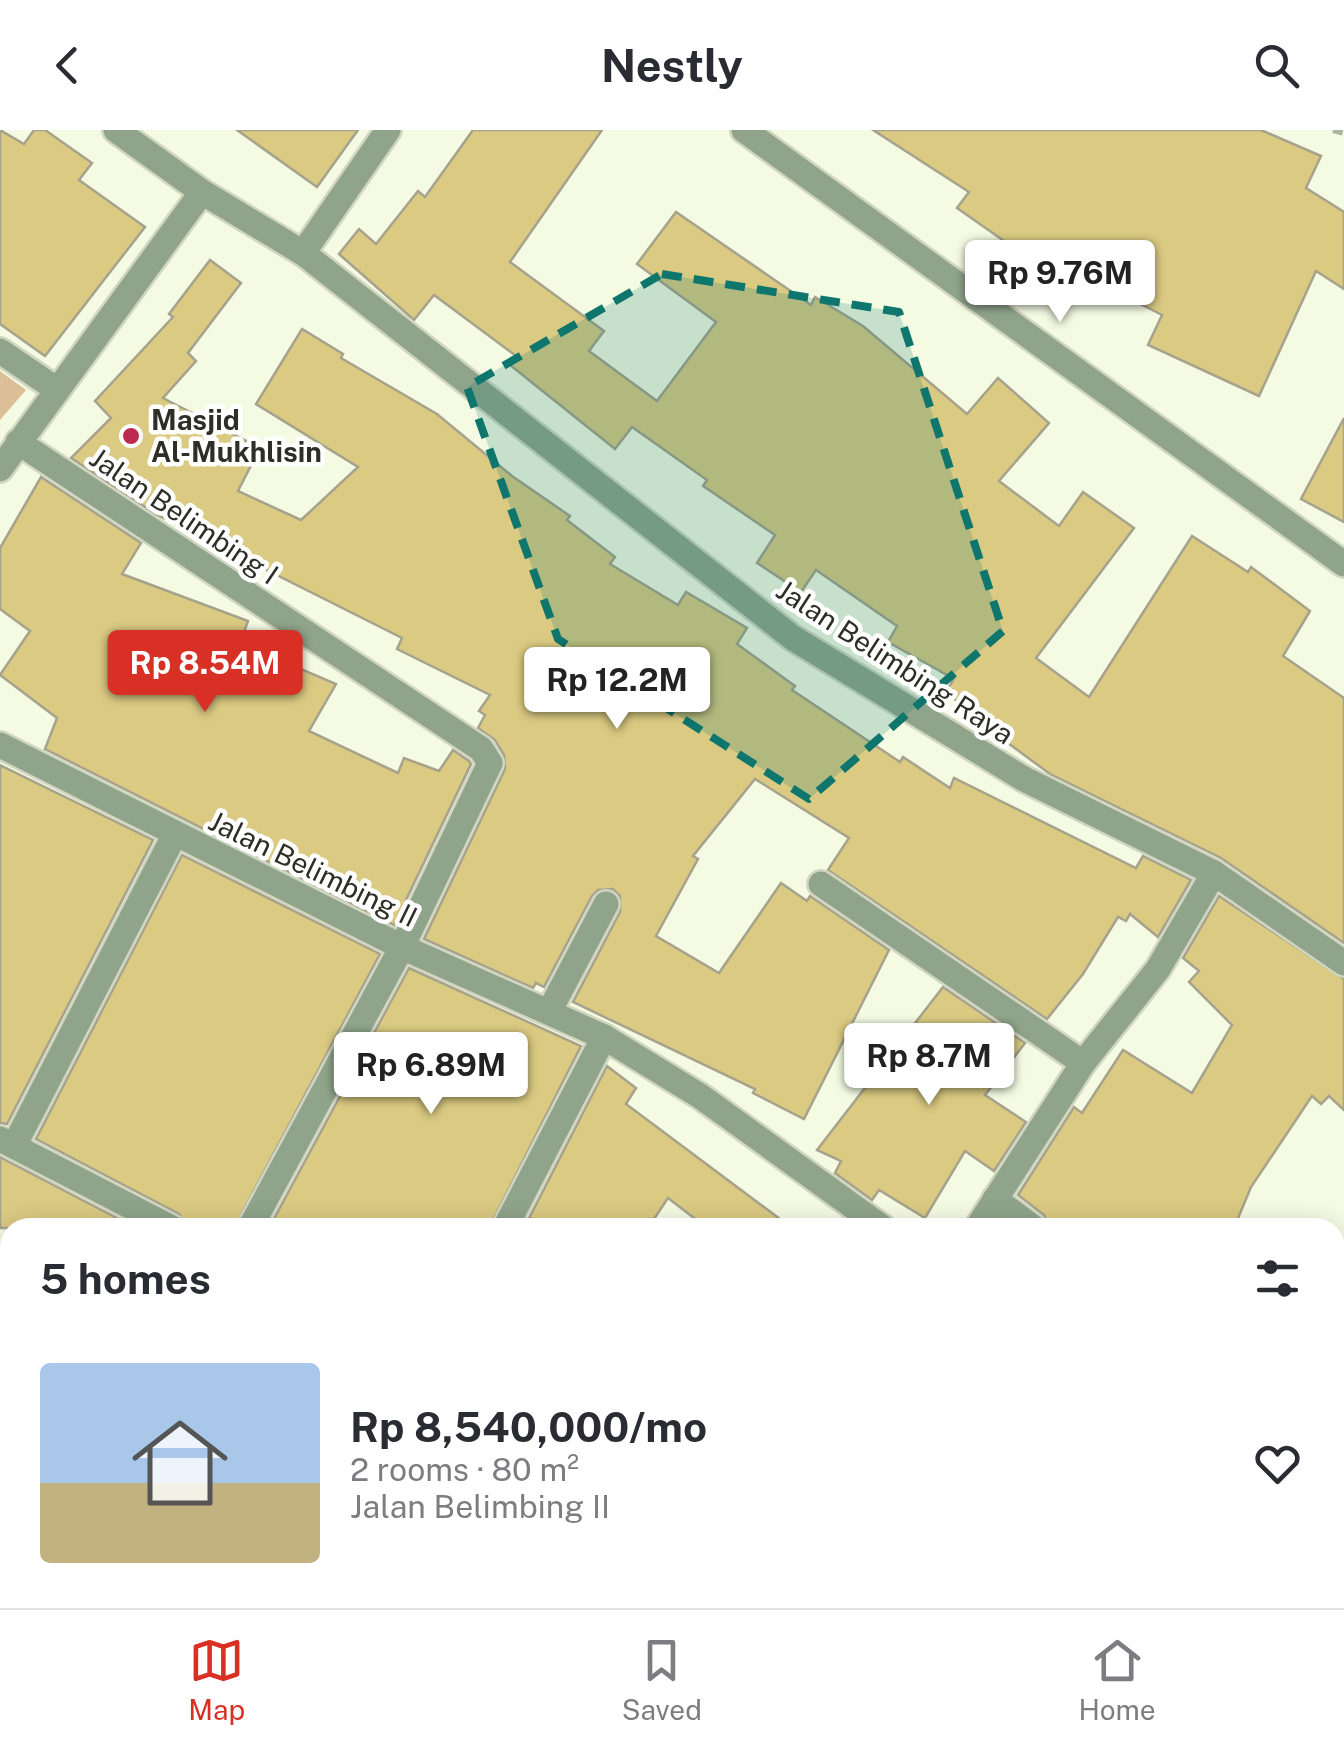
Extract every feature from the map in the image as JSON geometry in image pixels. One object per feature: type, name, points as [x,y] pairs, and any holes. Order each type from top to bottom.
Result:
[{"type":"street","name":"Jalan Belimbing Raya","points":[[116,130],[202,192],[302,252],[793,638],[1024,779],[1214,873],[1344,963]]},
{"type":"street","points":[[302,252],[388,130]]},
{"type":"street","points":[[744,130],[1344,564]]},
{"type":"street","points":[[0,469],[202,192]]},
{"type":"street","points":[[0,351],[56,389]]},
{"type":"street","name":"Jalan Belimbing I","points":[[18,442],[488,756],[489,771],[402,947]]},
{"type":"street","name":"Jalan Belimbing II","points":[[0,745],[402,947],[604,1037],[700,1096],[869,1218]]},
{"type":"street","points":[[153,1218],[7,1142],[175,834]]},
{"type":"street","points":[[983,1218],[1083,1063],[1158,969],[1214,873]]},
{"type":"street","points":[[821,884],[1083,1063]]},
{"type":"street","points":[[550,1010],[606,904]]},
{"type":"street","points":[[255,1218],[402,947]]},
{"type":"street","points":[[509,1218],[604,1037]]},
{"type":"street","points":[[995,1200],[1020,1218]]},
{"type":"path","points":[[1333,130],[1344,133]]},
{"type":"highlighted area","points":[[662,274],[899,312],[1003,631],[809,799],[558,639],[467,387]]},
{"type":"shaded area","points":[[0,371],[26,390],[0,420]]},
{"type":"building","points":[[0,130],[24,144],[34,130],[45,130],[92,163],[79,180],[145,227],[45,356],[0,324]]},
{"type":"building","points":[[237,130],[358,130],[317,187]]},
{"type":"building","points":[[473,130],[602,130],[510,262],[604,331],[589,351],[657,401],[716,322],[637,264],[676,212],[811,305],[815,297],[863,326],[967,414],[998,378],[1049,423],[999,481],[1059,526],[1083,492],[1134,528],[1036,658],[1089,697],[1192,536],[1248,572],[1251,567],[1310,611],[1283,656],[1344,698],[1344,943],[1221,858],[1050,774],[993,732],[997,727],[945,693],[954,679],[888,642],[897,626],[816,570],[801,592],[757,563],[775,535],[703,486],[707,480],[632,427],[615,449],[510,365],[516,356],[434,295],[414,320],[339,254],[359,229],[376,244],[418,191],[425,197]]},
{"type":"building","points":[[873,130],[1261,130],[1321,156],[1306,188],[1344,212],[1344,289],[1316,271],[1259,396],[1148,345],[1162,315],[1041,253],[1034,262],[957,208],[969,192]]},
{"type":"building","points":[[210,260],[241,283],[188,353],[196,361],[163,398],[260,448],[238,491],[301,520],[358,467],[256,404],[302,329],[343,354],[341,358],[437,414],[512,476],[570,516],[567,520],[615,557],[610,564],[678,605],[686,592],[747,628],[737,644],[795,686],[792,690],[900,762],[903,757],[950,788],[954,778],[1136,868],[1143,856],[1191,880],[1158,937],[1130,914],[1126,921],[1118,917],[1083,974],[1047,1019],[828,870],[849,838],[755,779],[693,856],[698,859],[656,936],[719,973],[781,883],[807,901],[810,896],[889,950],[804,1119],[753,1093],[755,1089],[573,1002],[620,912],[620,896],[613,889],[598,890],[592,896],[544,987],[536,983],[533,988],[424,939],[505,769],[504,755],[495,740],[478,728],[485,715],[479,711],[490,695],[397,649],[402,638],[157,515],[71,458],[111,418],[95,401],[173,317],[169,314]]},
{"type":"building","points":[[1344,418],[1344,522],[1301,499]]},
{"type":"building","points":[[41,477],[141,543],[122,574],[248,621],[240,643],[336,684],[309,731],[398,773],[404,758],[439,771],[453,750],[469,761],[471,764],[394,925],[45,749],[57,718],[0,675],[30,631],[0,609],[0,548]]},
{"type":"building","points":[[0,765],[153,840],[7,1124],[0,1123]]},
{"type":"building","points":[[182,855],[380,954],[239,1218],[182,1218],[36,1139]]},
{"type":"building","points":[[1219,896],[1344,979],[1344,1110],[1329,1096],[1321,1104],[1312,1096],[1251,1187],[1238,1218],[1045,1218],[1018,1195],[1074,1107],[1082,1113],[1123,1050],[1192,1093],[1232,1025],[1189,982],[1199,971],[1183,958]]},
{"type":"building","points":[[409,968],[581,1046],[494,1218],[274,1218]]},
{"type":"building","points":[[943,987],[1025,1043],[985,1095],[1026,1122],[994,1171],[965,1151],[925,1218],[879,1190],[872,1200],[835,1173],[841,1161],[817,1150]]},
{"type":"building","points":[[607,1066],[636,1088],[626,1104],[779,1218],[694,1218],[668,1198],[655,1218],[529,1218]]},
{"type":"building","points":[[0,1157],[117,1218],[0,1218]]},
{"type":"place","name":"Masjid Al-Mukhlisin","points":[[131,436]]}]
